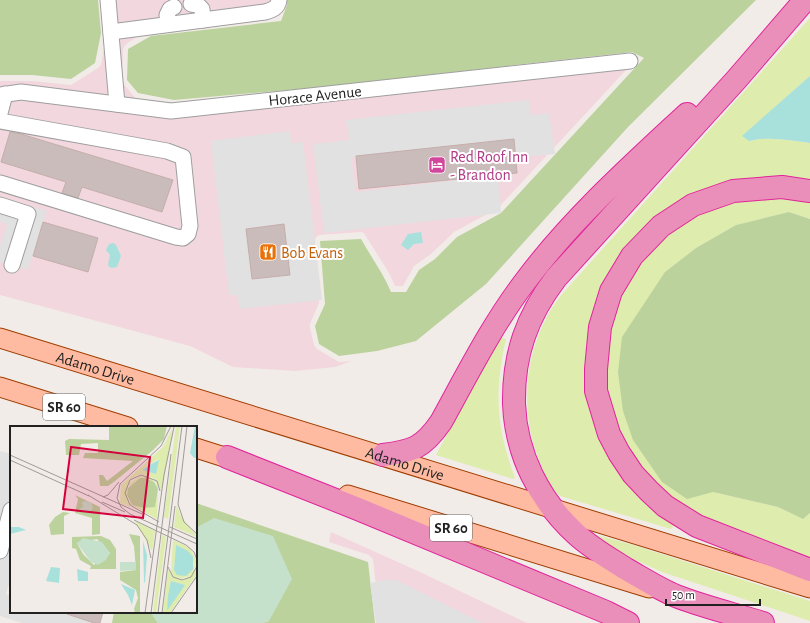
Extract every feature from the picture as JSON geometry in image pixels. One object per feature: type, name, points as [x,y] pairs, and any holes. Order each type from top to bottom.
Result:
[{"type":"highway","points":[[676,596],[642,578],[593,548],[577,535],[551,508],[531,473],[517,432],[514,393],[516,363],[526,329],[534,310],[544,294],[569,263],[736,80],[806,0]]},
{"type":"highway","points":[[383,455],[400,453],[412,449],[423,444],[432,436],[491,332],[508,306],[526,279],[567,231],[628,168],[791,18]]},
{"type":"highway","points":[[810,191],[782,187],[733,191],[693,205],[661,226],[632,256],[611,291],[600,327],[596,369],[596,391],[609,434],[619,453],[633,474],[665,506],[697,526],[810,570]]},
{"type":"highway","points":[[226,458],[358,509],[606,612],[638,623]]},
{"type":"highway","name":"SR 60","points":[[676,596],[763,623]]},
{"type":"highway","points":[[606,612],[628,623]]},
{"type":"main road","name":"Adamo Drive","points":[[0,338],[810,588]]},
{"type":"main road","name":"SR 60","points":[[0,387],[125,426]]},
{"type":"main road","name":"SR 60","points":[[197,448],[545,557],[676,596]]},
{"type":"street","points":[[108,0],[117,104]]},
{"type":"street","points":[[111,32],[270,10],[278,4],[279,0]]},
{"type":"street","points":[[192,4],[198,4],[202,9],[203,20]]},
{"type":"street","points":[[168,24],[167,15],[170,9],[174,7]]},
{"type":"street","name":"Horace Avenue","points":[[3,94],[21,92],[171,111],[630,61]]},
{"type":"street","points":[[0,113],[3,94]]},
{"type":"street","points":[[0,121],[167,151],[183,156],[190,226],[188,234],[183,238],[176,238],[0,183]]},
{"type":"street","points":[[0,205],[28,214],[12,265]]},
{"type":"street","points":[[0,550],[3,524],[10,512]]},
{"type":"shaded area","points":[[104,0],[281,0],[282,3],[148,30],[126,44],[123,49],[122,82],[137,100],[20,85],[0,87],[0,81],[32,81],[71,85],[98,68],[101,65],[107,33]]},
{"type":"shaded area","points":[[627,69],[498,208],[454,232],[431,254],[414,266],[403,286],[395,286],[389,273],[364,233],[319,235],[316,237],[314,242],[319,303],[310,324],[314,345],[317,349],[339,362],[352,361],[335,367],[295,371],[233,367],[190,346],[0,295],[0,102],[21,99],[172,118]]},
{"type":"shaded area","points":[[529,100],[531,115],[549,113],[555,154],[513,158],[511,139],[351,158],[356,192],[498,175],[501,213],[324,233],[313,144],[349,140],[346,120]]},
{"type":"shaded area","points":[[290,131],[291,143],[303,142],[322,300],[239,309],[238,295],[229,295],[211,141]]},
{"type":"shaded area","points":[[0,197],[47,211],[28,270],[0,262],[0,246],[7,224],[0,222]]},
{"type":"shaded area","points":[[0,451],[10,454],[10,581],[6,594],[10,596],[10,613],[63,613],[94,623],[22,623],[0,616]]},
{"type":"shaded area","points":[[331,532],[527,623],[380,623],[373,559],[369,555],[329,542]]},
{"type":"shaded area","points":[[384,580],[396,580],[482,623],[376,623],[370,583]]},
{"type":"green space","points":[[0,0],[98,0],[101,33],[95,63],[71,79],[32,75],[0,75]]},
{"type":"green space","points":[[287,0],[756,0],[628,127],[486,284],[416,341],[377,351],[339,356],[319,344],[315,326],[325,304],[320,241],[361,239],[391,292],[406,292],[419,270],[435,259],[457,237],[501,213],[644,58],[632,52],[310,88],[174,100],[138,93],[127,80],[128,49],[151,36],[281,21],[287,5]]},
{"type":"green space","points":[[810,18],[810,76],[743,136],[749,141],[772,139],[810,143],[810,183],[738,182],[623,257],[596,415],[678,520],[671,529],[560,496],[550,484],[539,460],[533,442],[527,404],[530,366],[534,348],[549,313],[563,293]]},
{"type":"green space","points":[[810,196],[810,219],[789,212],[736,225],[696,248],[665,272],[713,492],[778,507],[803,519],[810,513],[810,562],[673,506],[626,452],[605,394],[602,342],[625,278],[668,228],[730,197]]},
{"type":"green space","points":[[789,212],[810,219],[810,513],[803,519],[778,507],[713,492],[687,499],[662,482],[633,440],[623,411],[618,372],[622,337],[665,272],[696,248],[736,225]]},
{"type":"green space","points":[[500,337],[506,339],[500,376],[499,409],[504,442],[515,478],[513,479],[436,455]]},
{"type":"green space","points":[[197,503],[368,562],[375,623],[262,623],[269,621],[214,519],[197,528]]},
{"type":"green space","points":[[214,518],[273,536],[292,579],[269,621],[262,623],[158,623],[152,614],[153,613],[197,613],[197,527]]},
{"type":"green space","points":[[597,535],[810,601],[810,621],[662,572],[633,559],[614,548]]},
{"type":"green space","points":[[114,613],[153,613],[152,614],[158,623],[112,623]]},
{"type":"water","points":[[810,76],[810,143],[772,139],[749,141],[742,136]]},
{"type":"water","points":[[421,232],[423,243],[414,244],[408,250],[401,245],[408,234]]},
{"type":"water","points":[[113,243],[116,245],[121,256],[117,267],[113,268],[108,265],[110,255],[106,250],[109,244]]},
{"type":"building","points":[[10,132],[173,180],[162,212],[82,187],[78,198],[62,193],[66,182],[1,162]]},
{"type":"building","name":"Red Roof Inn - Brandon","points":[[514,139],[517,173],[359,189],[356,156]]},
{"type":"building","points":[[43,222],[98,238],[88,272],[33,256]]},
{"type":"building","name":"Bob Evans","points":[[284,224],[290,275],[252,279],[246,229]]},
{"type":"building","points":[[103,613],[100,623],[94,623],[67,614]]},
{"type":"place","name":"Red Roof Inn - Brandon","points":[[437,165]]},
{"type":"place","name":"Bob Evans","points":[[268,252]]}]
